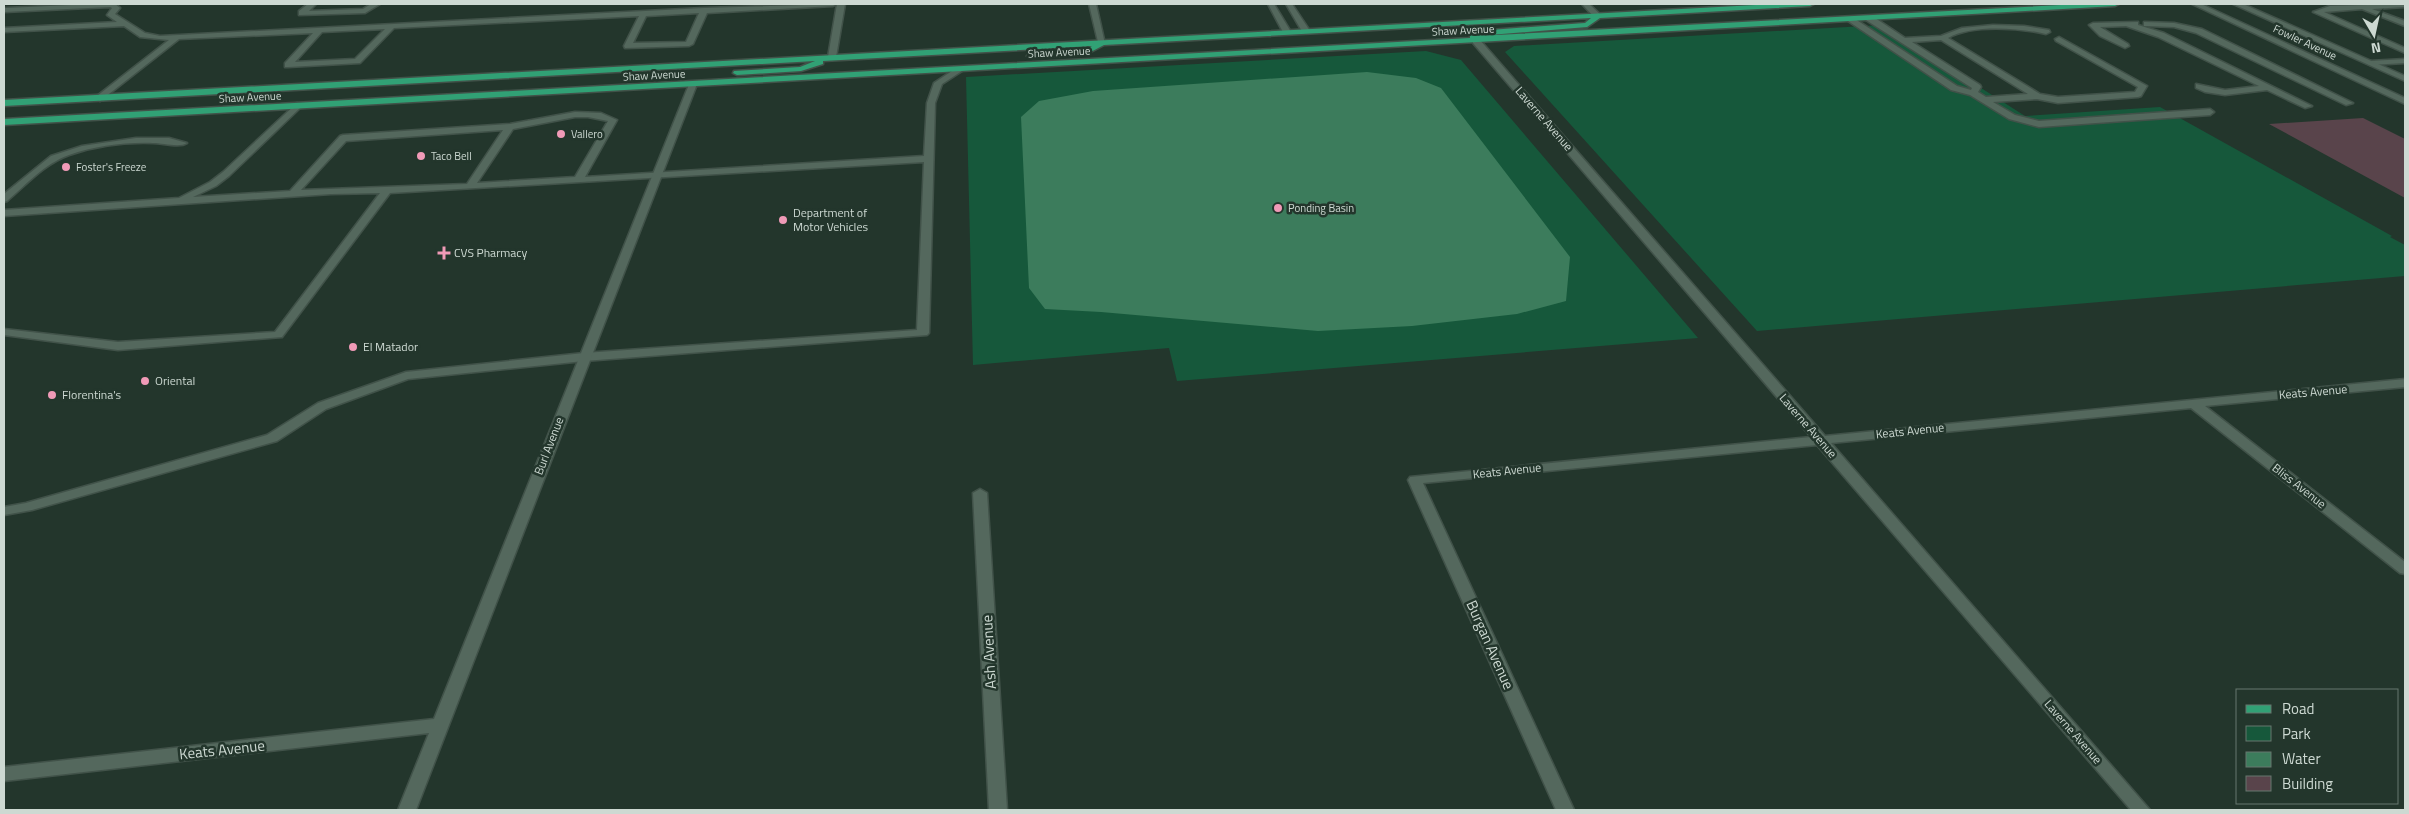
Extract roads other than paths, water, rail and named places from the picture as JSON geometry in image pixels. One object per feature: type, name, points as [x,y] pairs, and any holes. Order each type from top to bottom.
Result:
[{"type":"main road","points":[[1585,34],[1678,21],[1784,14],[1791,12],[1794,4]]},
{"type":"main road","name":"Shaw Avenue","points":[[4,103],[1810,4]]},
{"type":"main road","name":"Shaw Avenue","points":[[4,122],[2114,4]]},
{"type":"main road","points":[[1476,41],[1473,36],[1477,33],[1587,25],[1598,16]]},
{"type":"main road","points":[[961,69],[984,59],[1087,52],[1100,46],[1102,42]]},
{"type":"main road","points":[[693,84],[699,79],[712,75],[801,69],[832,58]]},
{"type":"street","points":[[312,4],[302,13],[365,11],[376,4]]},
{"type":"street","points":[[5,10],[112,5],[116,8],[111,14],[143,35],[176,38],[644,14],[724,7],[833,4]]},
{"type":"street","points":[[832,58],[841,4]]},
{"type":"street","points":[[1092,4],[1102,42]]},
{"type":"street","points":[[1271,4],[1287,32]]},
{"type":"street","points":[[1289,4],[1306,31]]},
{"type":"street","points":[[1585,4],[1598,16]]},
{"type":"street","name":"Fowler Avenue","points":[[2196,4],[2405,101]]},
{"type":"street","name":"Fowler Avenue","points":[[2237,4],[2405,79]]},
{"type":"street","points":[[2405,5],[2317,12],[2405,50]]},
{"type":"street","points":[[2362,7],[2405,24]]},
{"type":"street","points":[[4,23],[27,9]]},
{"type":"street","points":[[644,14],[628,46],[689,44],[704,10]]},
{"type":"street","points":[[311,31],[330,13]]},
{"type":"street","points":[[1869,18],[1977,87],[1973,93]]},
{"type":"street","points":[[1849,19],[1954,88],[1973,93],[2012,116],[2039,124],[2210,112]]},
{"type":"street","points":[[4,30],[127,24]]},
{"type":"street","points":[[2142,24],[2308,106]]},
{"type":"street","points":[[2125,46],[2103,34],[2094,25],[2142,24],[2199,31],[2350,103]]},
{"type":"street","points":[[320,30],[287,63],[288,65],[357,61],[391,26]]},
{"type":"street","points":[[1943,38],[1948,33],[1962,30],[2028,27],[2046,32]]},
{"type":"street","points":[[100,98],[176,38]]},
{"type":"street","points":[[1903,40],[1943,38],[2037,96]]},
{"type":"street","points":[[1984,100],[2037,96],[2058,100],[2138,94],[2143,86],[2059,39]]},
{"type":"street","name":"Laverne Avenue","points":[[1476,41],[2141,810]]},
{"type":"street","points":[[2370,63],[2405,61]]},
{"type":"street","points":[[4,511],[27,507],[272,438],[322,406],[406,376],[584,357],[923,333],[927,159],[931,103],[938,83],[961,69]]},
{"type":"street","name":"Burl Avenue","points":[[407,810],[655,176],[693,84]]},
{"type":"street","points":[[2199,86],[2208,91],[2227,94],[2268,87]]},
{"type":"street","points":[[175,202],[213,184],[226,174],[297,106]]},
{"type":"street","points":[[292,194],[343,138],[510,127],[553,117],[588,114],[613,120],[578,180]]},
{"type":"street","points":[[470,187],[510,127]]},
{"type":"street","points":[[4,199],[54,159],[71,152],[102,144],[170,140],[182,143]]},
{"type":"street","points":[[4,213],[292,194],[470,187],[927,159]]},
{"type":"street","points":[[4,332],[118,346],[278,335],[387,190]]},
{"type":"street","name":"Keats Avenue","points":[[1415,480],[2405,383]]},
{"type":"street","name":"Bliss Avenue","points":[[2192,403],[2405,569]]},
{"type":"street","name":"Burgan Avenue","points":[[1415,480],[1565,810]]},
{"type":"street","name":"Ash Avenue","points":[[980,493],[998,810]]},
{"type":"street","name":"Keats Avenue","points":[[4,774],[441,725]]},
{"type":"water","name":"Ponding Basin","points":[[1367,72],[1416,78],[1441,88],[1570,257],[1566,301],[1517,314],[1412,326],[1318,331],[1101,312],[1045,309],[1029,288],[1021,117],[1039,101],[1093,91]]},
{"type":"place","name":"Vallero","points":[[561,134]]},
{"type":"place","name":"Taco Bell","points":[[421,156]]},
{"type":"place","name":"Foster's Freeze","points":[[66,167]]},
{"type":"place","name":"Ponding Basin","points":[[1278,208]]},
{"type":"place","name":"Department of Motor Vehicles","points":[[783,220]]},
{"type":"place","name":"CVS Pharmacy","points":[[444,253]]},
{"type":"place","name":"El Matador","points":[[353,347]]},
{"type":"place","name":"Oriental","points":[[145,381]]},
{"type":"place","name":"Florentina's","points":[[52,395]]}]
